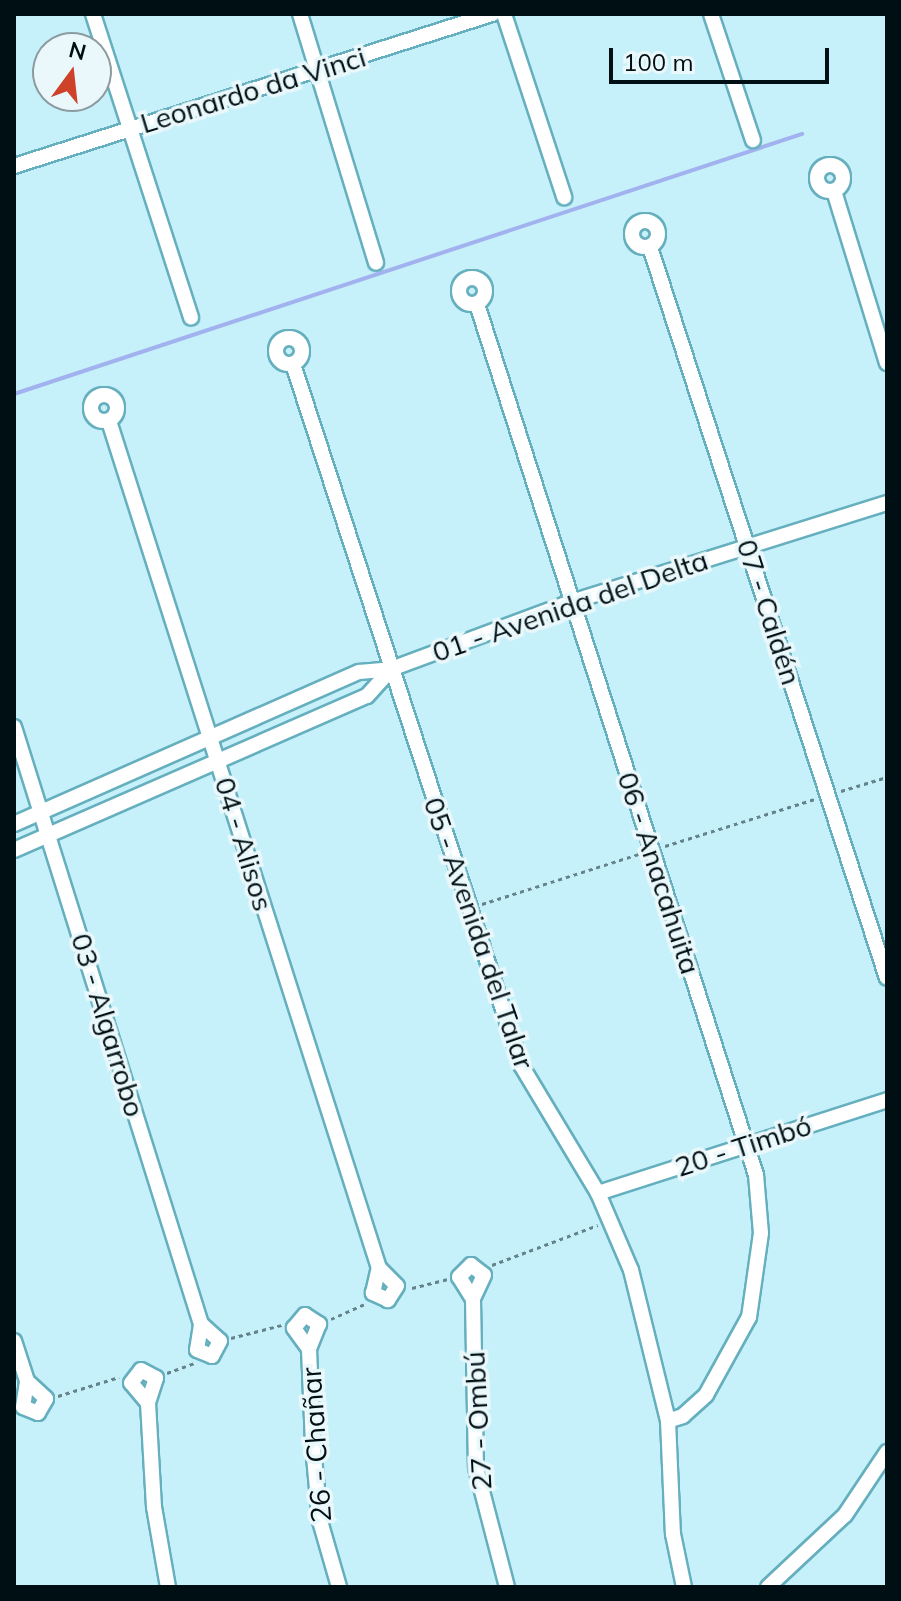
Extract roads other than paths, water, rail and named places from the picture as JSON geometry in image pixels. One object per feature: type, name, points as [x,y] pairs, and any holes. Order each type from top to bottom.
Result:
[{"type":"street","points":[[93,14],[191,318]]},
{"type":"street","points":[[300,14],[376,263]]},
{"type":"street","name":"Leonardo da Vinci","points":[[14,166],[492,14]]},
{"type":"street","points":[[504,14],[564,197]]},
{"type":"street","points":[[711,14],[753,140]]},
{"type":"street","points":[[834,191],[887,363]]},
{"type":"street","name":"07 - Caldén","points":[[650,247],[887,978]]},
{"type":"street","name":"06 - Anacahuita","points":[[477,304],[748,1145],[761,1233],[749,1317],[706,1395],[683,1416],[668,1421]]},
{"type":"street","name":"05 - Avenida del Talar","points":[[293,364],[521,1065],[598,1193],[631,1270],[668,1421],[673,1534],[684,1587]]},
{"type":"street","name":"04 - Alisos","points":[[109,421],[379,1268]]},
{"type":"street","name":"01 - Avenida del Delta","points":[[14,824],[359,672],[391,669],[571,602],[748,544],[887,503]]},
{"type":"street","name":"01 - Avenida del Delta","points":[[14,850],[367,696],[391,669]]},
{"type":"street","name":"03 - Algarrobo","points":[[14,727],[201,1324],[197,1350],[212,1356],[220,1341],[201,1324]]},
{"type":"street","name":"20 - Timbó","points":[[598,1193],[887,1100]]},
{"type":"street","points":[[465,1267],[481,1269],[482,1283],[473,1299],[460,1275],[465,1267]]},
{"type":"street","points":[[379,1268],[393,1279],[397,1293],[388,1300],[377,1298],[373,1285],[379,1268]]},
{"type":"street","name":"27 - Ombú","points":[[473,1299],[478,1481],[507,1587]]},
{"type":"street","points":[[305,1315],[316,1318],[317,1332],[309,1349],[297,1335],[295,1321],[305,1315]]},
{"type":"street","points":[[14,1341],[27,1381],[46,1399],[43,1411],[27,1412],[23,1399],[27,1381]]},
{"type":"street","name":"26 - Chañar","points":[[309,1349],[316,1492],[339,1587]]},
{"type":"street","points":[[148,1403],[131,1383],[136,1372],[147,1369],[156,1378],[148,1403],[154,1507],[168,1587]]},
{"type":"street","points":[[768,1587],[845,1515],[887,1452]]},
{"type":"waterway","points":[[14,394],[802,134]]}]
